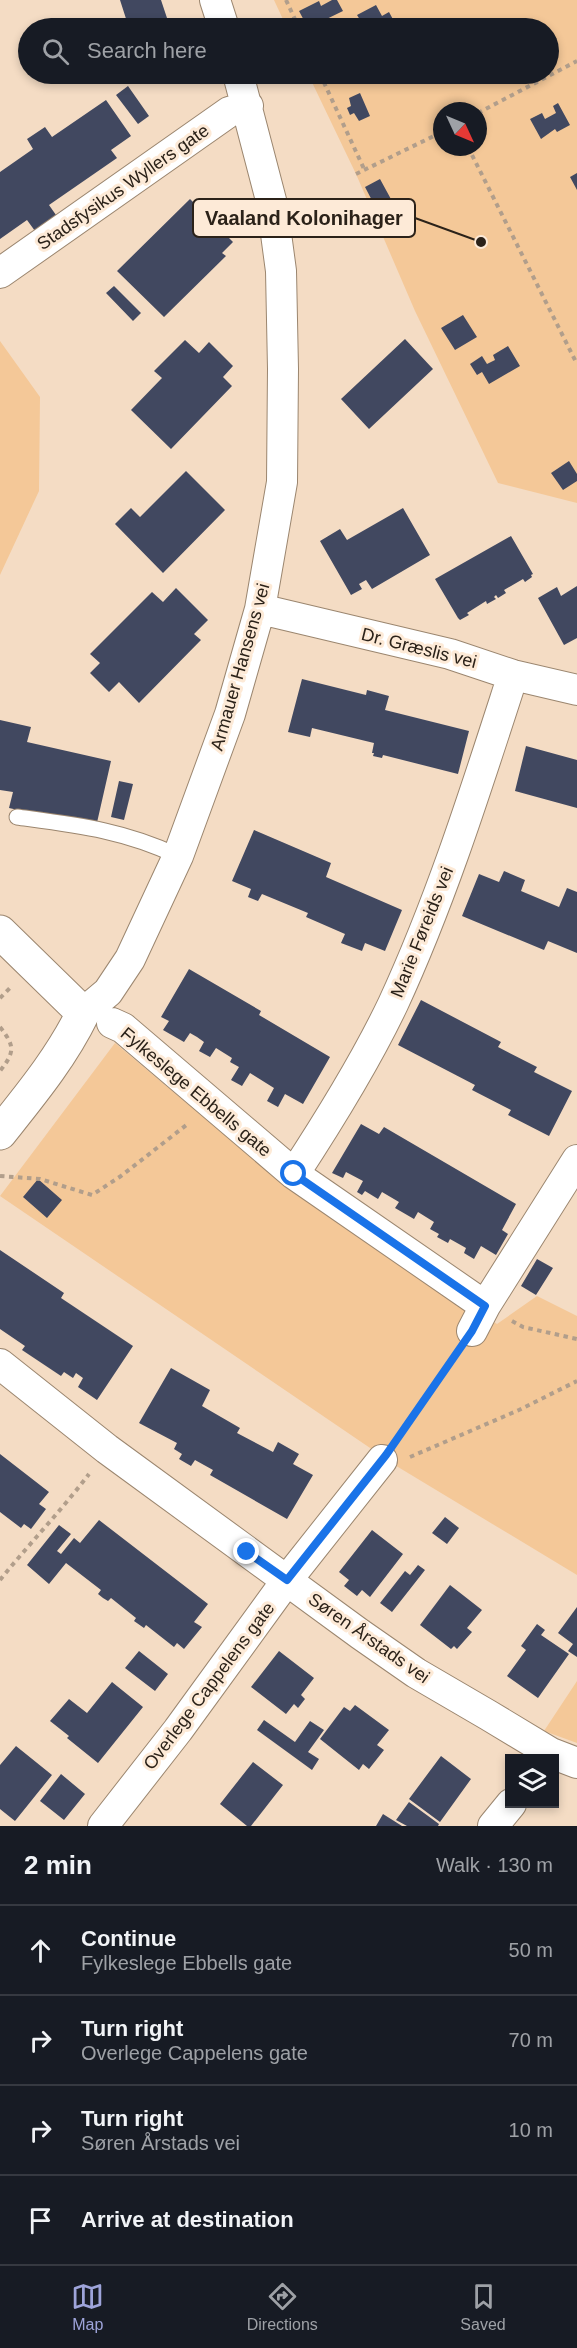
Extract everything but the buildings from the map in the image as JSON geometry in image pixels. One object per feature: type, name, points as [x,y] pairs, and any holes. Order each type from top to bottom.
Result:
[{"type":"street","points":[[215,0],[221,18]]},
{"type":"street","name":"Armauer Hansens vei","points":[[0,1133],[46,1076],[69,1043],[98,1018],[108,992],[130,959],[178,856],[231,714],[260,609],[282,482],[281,271],[272,204],[241,84]]},
{"type":"street","name":"Stadsfysikus Wyllers gate","points":[[0,273],[229,112],[248,105]]},
{"type":"street","name":"Dr. Græslis vei","points":[[260,609],[450,654],[513,675],[577,690]]},
{"type":"street","name":"Marie Føreids vei","points":[[294,1174],[327,1124],[392,1005],[430,917],[466,821],[513,675]]},
{"type":"street","name":"Fylkeslege Ebbells gate","points":[[0,933],[98,1018],[123,1028],[294,1174],[479,1319]]},
{"type":"street","points":[[479,1319],[577,1160]]},
{"type":"street","name":"Søren Årstads vei","points":[[0,1364],[107,1449],[416,1673],[551,1754]]},
{"type":"street","name":"Overlege Cappelens gate","points":[[103,1826],[178,1730],[287,1580],[384,1457]]},
{"type":"street","points":[[493,1826],[507,1808]]},
{"type":"lane","points":[[17,817],[90,826],[151,844],[178,856]]},
{"type":"path","points":[[286,0],[294,18]]},
{"type":"path","points":[[559,70],[577,61]]},
{"type":"path","points":[[325,84],[365,171]]},
{"type":"path","points":[[487,108],[533,84]]},
{"type":"path","points":[[356,174],[433,137]]},
{"type":"path","points":[[473,156],[577,364]]},
{"type":"path","points":[[0,1027],[10,1039],[12,1047],[12,1053],[0,1071]]},
{"type":"path","points":[[0,1176],[40,1179],[92,1195],[121,1176],[188,1124],[207,1099]]},
{"type":"path","points":[[577,1339],[479,1319],[384,1457],[404,1459],[519,1410],[577,1381]]},
{"type":"path","points":[[0,1580],[26,1548],[48,1526],[107,1449]]},
{"type":"shaded area","points":[[274,0],[577,0],[577,503],[498,483],[415,311],[356,174],[313,84],[559,84],[559,18],[282,18]]},
{"type":"shaded area","points":[[0,341],[40,397],[39,491],[0,575]]},
{"type":"shaded area","points":[[115,1043],[282,1183],[497,1324],[537,1296],[577,1316],[577,1575],[398,1467],[0,1196]]},
{"type":"shaded area","points":[[577,1681],[577,1743],[544,1731]]},
{"type":"place","name":"Vaaland Kolonihager","points":[[481,242]]},
{"type":"route","points":[[247,1552],[287,1580],[386,1455],[472,1331],[485,1306],[294,1174]]}]
